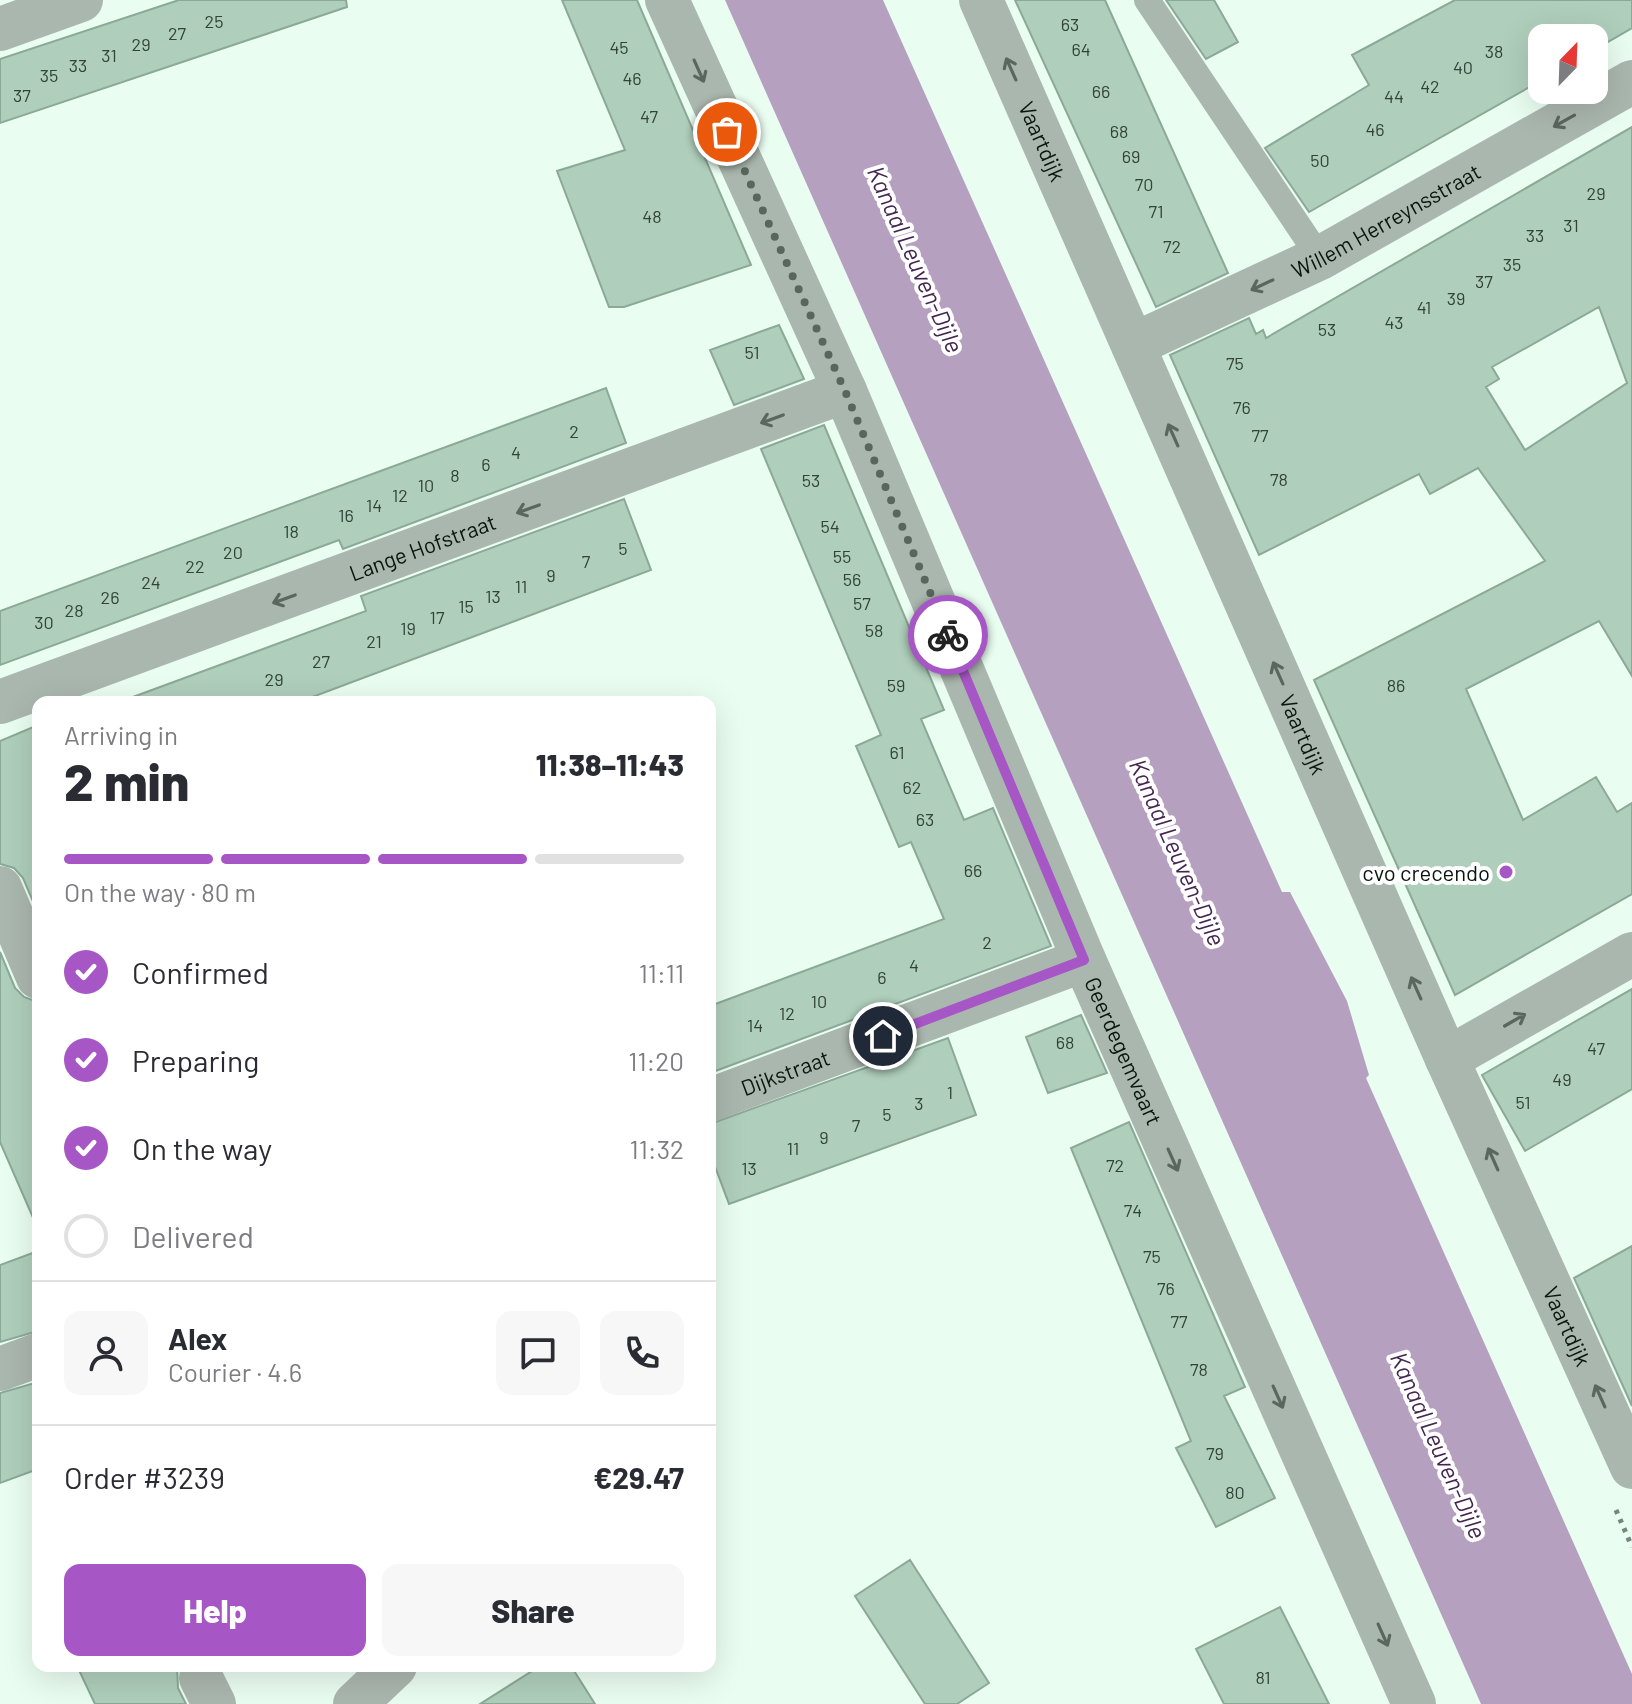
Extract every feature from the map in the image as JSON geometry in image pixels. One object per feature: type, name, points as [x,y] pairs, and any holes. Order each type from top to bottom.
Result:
[{"type":"street","points":[[0,29],[81,0]]},
{"type":"street","name":"Geerdegemvaart","points":[[667,0],[845,391],[1084,960],[1414,1704]]},
{"type":"street","name":"Vaartdijk","points":[[981,0],[1447,1059],[1632,1467]]},
{"type":"street","name":"Willem Herreynsstraat","points":[[1133,345],[1320,258],[1632,82]]},
{"type":"street","name":"Lange Hofstraat","points":[[0,702],[845,391]]},
{"type":"street","points":[[0,888],[32,961]]},
{"type":"street","points":[[1447,1059],[1632,954]]},
{"type":"street","name":"Dijkstraat","points":[[716,1098],[1084,960]]},
{"type":"street","points":[[0,1369],[32,1357]]},
{"type":"street","points":[[355,1704],[389,1672]]},
{"type":"lane","points":[[1147,0],[1320,258]]},
{"type":"water","name":"Kanaal Leuven-Dijle","points":[[725,0],[883,0],[1282,892],[1290,892],[1347,1001],[1369,1075],[1366,1078],[1632,1674],[1632,1704],[1481,1704]]},
{"type":"building","points":[[179,0],[346,0],[347,7],[0,123],[0,59]]},
{"type":"building","points":[[562,0],[637,0],[751,265],[624,307],[609,307],[557,171],[625,150]]},
{"type":"building","points":[[1015,0],[1105,0],[1228,273],[1156,307]]},
{"type":"building","points":[[1166,0],[1214,0],[1238,42],[1206,59]]},
{"type":"building","points":[[1455,0],[1632,0],[1632,28],[1608,42],[1608,24],[1528,24],[1528,88],[1309,212],[1265,148],[1369,85],[1352,55]]},
{"type":"building","points":[[1632,127],[1632,676],[1599,621],[1466,689],[1523,820],[1596,777],[1617,812],[1632,803],[1632,894],[1455,995],[1314,680],[1545,561],[1478,468],[1430,494],[1419,474],[1259,555],[1170,355],[1249,318],[1256,334],[1263,330],[1266,338]],"holes":[[[1599,307],[1627,383],[1525,450],[1486,387],[1499,379],[1492,367]]]},
{"type":"building","points":[[779,325],[804,379],[734,405],[710,350]]},
{"type":"building","points":[[606,388],[626,443],[343,549],[339,540],[0,665],[0,611]]},
{"type":"building","points":[[824,425],[944,710],[921,719],[964,820],[993,808],[1051,946],[716,1071],[716,1004],[944,919],[911,842],[899,847],[856,746],[881,735],[761,449]]},
{"type":"building","points":[[624,499],[651,570],[315,696],[136,696],[366,611],[361,596]]},
{"type":"building","points":[[32,728],[32,899],[23,878],[14,868],[0,864],[0,741]]},
{"type":"building","points":[[0,952],[15,988],[32,1000],[32,1215],[0,1142]]},
{"type":"building","points":[[1632,989],[1632,1089],[1525,1151],[1482,1075]]},
{"type":"building","points":[[1081,1015],[1107,1073],[1048,1093],[1026,1037]]},
{"type":"building","points":[[948,1038],[976,1115],[729,1204],[716,1169],[716,1122]]},
{"type":"building","points":[[1129,1122],[1245,1387],[1224,1396],[1275,1498],[1216,1527],[1176,1448],[1191,1441],[1071,1148]]},
{"type":"building","points":[[1632,1246],[1632,1406],[1574,1278]]},
{"type":"building","points":[[32,1253],[32,1333],[0,1342],[0,1265]]},
{"type":"building","points":[[32,1384],[32,1471],[0,1483],[0,1393]]},
{"type":"building","points":[[910,1560],[989,1683],[957,1704],[925,1704],[855,1596]]},
{"type":"building","points":[[1280,1607],[1329,1704],[1224,1704],[1196,1649]]},
{"type":"building","points":[[80,1672],[177,1672],[178,1688],[186,1704],[95,1704]]},
{"type":"building","points":[[531,1672],[575,1672],[595,1704],[480,1704]]},
{"type":"way so far","points":[[727,132],[845,391],[948,635]]},
{"type":"place","name":"cvo crecendo","points":[[1506,872]]},
{"type":"route","points":[[883,1036],[1084,960],[948,635]]}]
